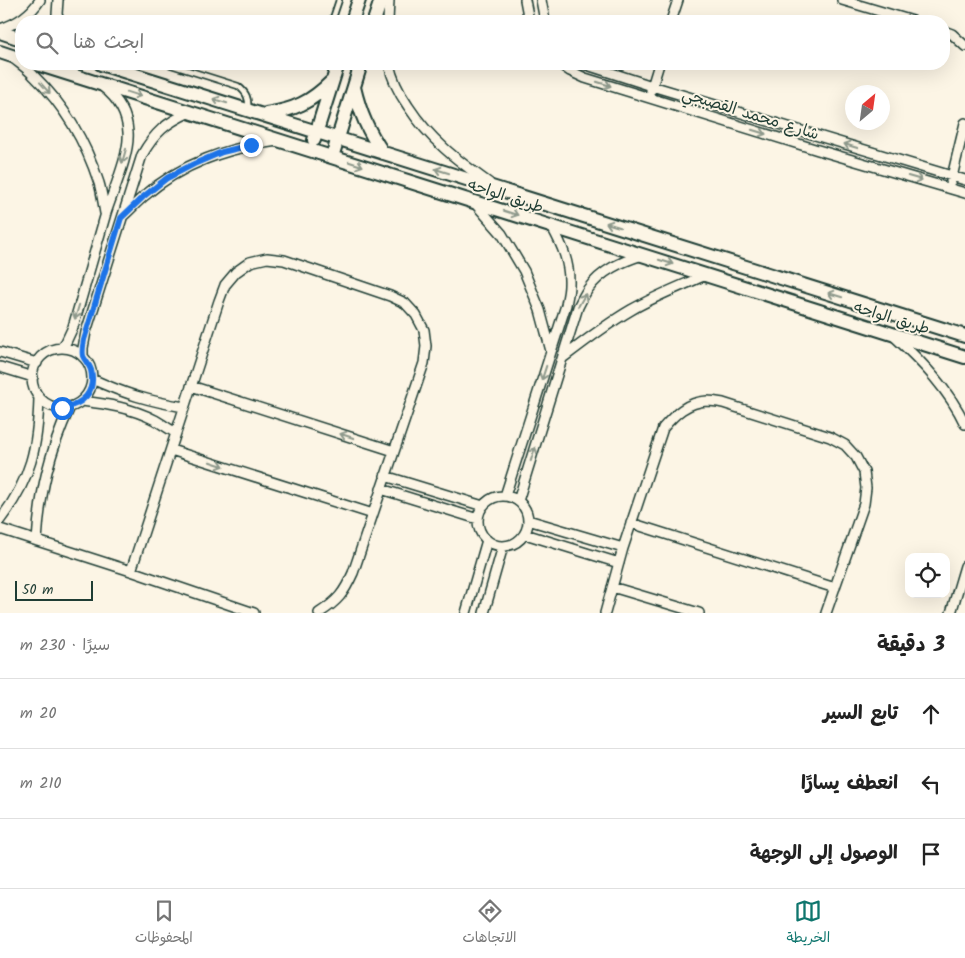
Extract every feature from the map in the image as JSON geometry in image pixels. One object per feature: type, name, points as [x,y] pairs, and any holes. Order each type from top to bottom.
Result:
[{"type":"street","points":[[26,15],[40,0]]},
{"type":"street","points":[[57,15],[58,0]]},
{"type":"street","points":[[354,15],[359,0]]},
{"type":"street","points":[[376,15],[381,0]]},
{"type":"street","points":[[388,15],[389,0]]},
{"type":"street","points":[[525,0],[528,15]]},
{"type":"street","points":[[541,0],[544,15]]},
{"type":"street","points":[[673,15],[678,0]]},
{"type":"street","points":[[842,0],[893,15]]},
{"type":"street","points":[[0,30],[15,23]]},
{"type":"street","points":[[0,30],[15,36]]},
{"type":"street","points":[[950,33],[965,46]]},
{"type":"street","points":[[27,70],[55,99],[74,126],[88,154],[99,184],[105,219],[118,228]]},
{"type":"street","name":"طريق الواحه","points":[[56,70],[965,357]]},
{"type":"street","points":[[61,348],[73,327],[126,151],[128,132],[124,113],[114,96],[104,85],[113,70]]},
{"type":"street","name":"طريق الواحه","points":[[120,70],[965,336]]},
{"type":"street","points":[[311,150],[336,70]]},
{"type":"street","points":[[332,157],[359,70]]},
{"type":"street","points":[[390,70],[399,92],[427,132],[446,150],[495,188]]},
{"type":"street","name":"شارع محمد القصبجي","points":[[570,70],[585,78],[649,98],[965,193]]},
{"type":"street","name":"شارع محمد القصبجي","points":[[603,70],[965,180]]},
{"type":"street","points":[[649,98],[657,70]]},
{"type":"street","points":[[263,115],[283,112],[302,105],[319,94],[333,80]]},
{"type":"street","points":[[354,86],[364,121],[373,138],[384,152]]},
{"type":"street","points":[[83,357],[86,332],[142,155],[150,141],[161,128],[190,112]]},
{"type":"street","points":[[949,188],[965,123]]},
{"type":"street","points":[[121,218],[167,178],[194,164],[222,152],[244,146],[281,141]]},
{"type":"street","points":[[474,202],[502,234],[524,271],[540,310],[551,351]]},
{"type":"street","points":[[504,496],[566,305],[569,285],[568,264],[562,245],[552,226]]},
{"type":"street","points":[[518,501],[578,307],[589,289],[604,273],[622,262],[642,255]]},
{"type":"street","points":[[131,572],[225,285],[236,272],[250,262],[267,258],[284,260],[390,296],[405,303],[416,315],[424,330],[426,346],[424,362],[353,572],[346,589],[334,602],[319,613]]},
{"type":"street","points":[[563,357],[596,332],[631,310],[668,291],[706,275]]},
{"type":"street","points":[[891,334],[919,359],[943,388],[965,424]]},
{"type":"street","points":[[61,348],[77,352],[83,357],[90,367],[92,379],[91,387],[82,401],[70,407],[62,408],[46,403],[39,397],[33,377],[37,362],[43,355],[61,348]]},
{"type":"street","points":[[0,352],[37,362]]},
{"type":"street","points":[[0,367],[33,377]]},
{"type":"street","points":[[92,379],[137,397],[184,406]]},
{"type":"street","points":[[191,386],[394,451]]},
{"type":"street","points":[[0,520],[12,505],[25,480],[34,454],[38,426],[39,397]]},
{"type":"street","points":[[82,401],[107,404],[131,410],[154,420],[176,433]]},
{"type":"street","points":[[605,613],[623,548],[663,428],[674,414],[689,406],[706,401],[723,403],[830,437],[845,445],[856,457],[864,472],[866,488],[864,504],[826,613]]},
{"type":"street","points":[[37,541],[38,518],[46,472],[52,450],[70,407]]},
{"type":"street","points":[[171,450],[373,514]]},
{"type":"street","points":[[385,476],[483,506]]},
{"type":"street","points":[[381,489],[478,519]]},
{"type":"street","points":[[496,497],[512,497],[518,501],[527,512],[528,527],[525,534],[516,543],[503,546],[487,540],[480,530],[478,519],[483,506],[489,500],[496,497]]},
{"type":"street","points":[[528,520],[623,548]]},
{"type":"street","points":[[631,523],[835,588]]},
{"type":"street","points":[[0,529],[254,613]]},
{"type":"street","points":[[525,534],[619,563]]},
{"type":"street","points":[[466,613],[487,540]]},
{"type":"street","points":[[484,613],[503,546]]},
{"type":"street","points":[[950,613],[965,566]]},
{"type":"street","points":[[612,587],[699,613]]},
{"type":"lane","points":[[334,15],[340,0]]},
{"type":"lane","points":[[187,70],[238,86],[244,91],[249,100],[248,110]]},
{"type":"route","points":[[62,408],[76,405],[82,401],[91,387],[90,367],[83,357],[84,340],[121,218],[167,178],[222,152],[251,145]]}]
